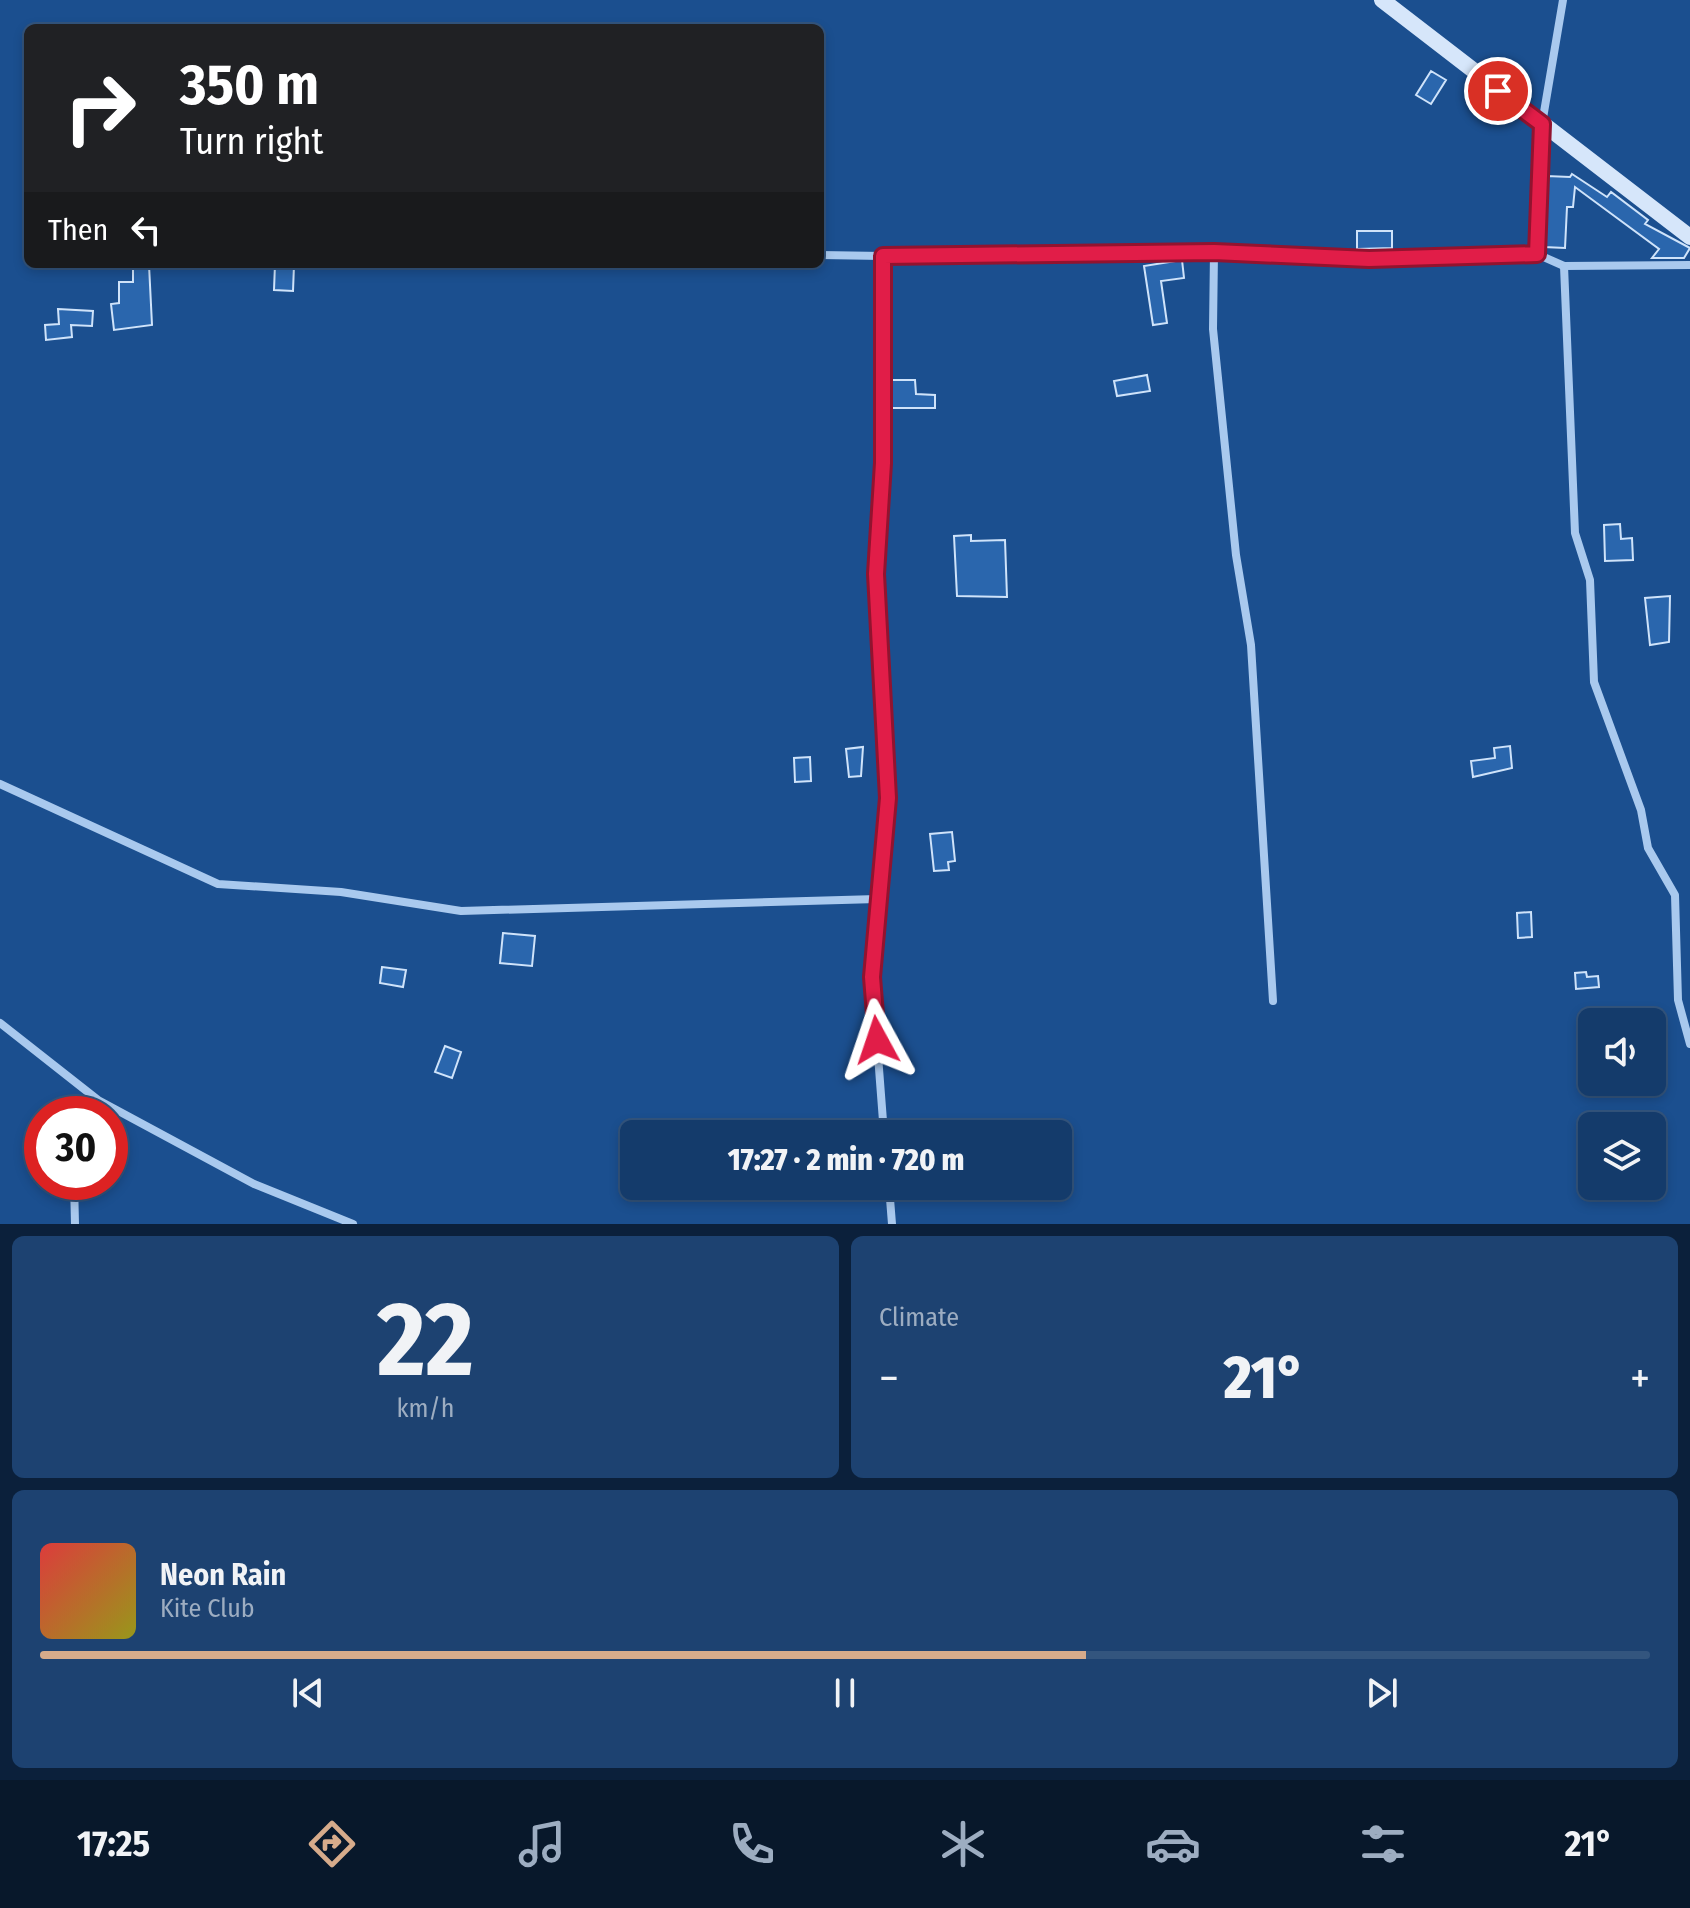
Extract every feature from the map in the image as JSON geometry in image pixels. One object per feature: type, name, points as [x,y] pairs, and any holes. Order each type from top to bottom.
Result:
[{"type":"main road","points":[[1382,0],[1690,237]]},
{"type":"street","points":[[1537,254],[1542,124],[1563,0]]},
{"type":"street","points":[[1214,252],[1213,329],[1236,555],[1251,645],[1273,1001]]},
{"type":"street","points":[[824,255],[1214,252],[1369,259],[1537,254],[1564,266],[1690,265]]},
{"type":"street","points":[[883,256],[883,463],[876,574],[888,798],[872,977],[883,1120]]},
{"type":"street","points":[[1564,266],[1575,533],[1590,580],[1594,682],[1641,810],[1648,848],[1675,895],[1678,1000],[1690,1044]]},
{"type":"street","points":[[0,784],[218,884],[341,892],[461,911],[877,899]]},
{"type":"street","points":[[0,1023],[93,1096]]},
{"type":"street","points":[[128,1116],[254,1184],[353,1224]]},
{"type":"street","points":[[74,1200],[75,1224]]},
{"type":"street","points":[[890,1200],[892,1224]]},
{"type":"building","points":[[1431,71],[1446,80],[1431,104],[1416,95]]},
{"type":"building","points":[[1572,174],[1607,197],[1611,192],[1648,220],[1645,224],[1690,248],[1684,258],[1652,258],[1659,249],[1575,187],[1573,207],[1567,207],[1565,248],[1544,247],[1547,176],[1570,177]]},
{"type":"building","points":[[1357,231],[1392,231],[1392,248],[1357,249]]},
{"type":"building","points":[[1182,260],[1184,278],[1161,281],[1167,323],[1153,325],[1144,266]]},
{"type":"building","points":[[133,268],[149,268],[152,325],[114,330],[111,304],[119,303],[119,282],[133,282]]},
{"type":"building","points":[[275,268],[294,268],[293,291],[274,290]]},
{"type":"building","points":[[58,309],[93,311],[92,326],[71,325],[72,337],[46,340],[45,325],[59,324]]},
{"type":"building","points":[[1147,375],[1150,391],[1117,396],[1114,381]]},
{"type":"building","points":[[890,380],[915,380],[916,394],[935,395],[935,408],[890,408]]},
{"type":"building","points":[[1620,524],[1621,539],[1632,538],[1633,560],[1605,561],[1604,525]]},
{"type":"building","points":[[971,535],[971,541],[1005,540],[1007,597],[957,596],[954,536]]},
{"type":"building","points":[[1670,596],[1669,642],[1650,645],[1645,598]]},
{"type":"building","points":[[1510,746],[1512,768],[1473,777],[1471,761],[1495,758],[1494,748]]},
{"type":"building","points":[[863,747],[861,776],[849,777],[846,749]]},
{"type":"building","points":[[810,757],[811,781],[795,782],[794,758]]},
{"type":"building","points":[[952,832],[955,861],[948,862],[949,870],[934,871],[930,834]]},
{"type":"building","points":[[1531,912],[1532,937],[1518,938],[1517,913]]},
{"type":"building","points":[[503,933],[535,936],[532,966],[500,963]]},
{"type":"building","points":[[382,967],[406,970],[403,987],[380,983]]},
{"type":"building","points":[[1586,972],[1587,977],[1598,976],[1599,987],[1576,989],[1575,973]]},
{"type":"building","points":[[445,1046],[461,1052],[452,1078],[435,1072]]},
{"type":"route","points":[[877,1040],[872,977],[888,798],[876,574],[883,463],[883,256],[1214,252],[1369,259],[1537,254],[1542,124],[1498,91]]}]
